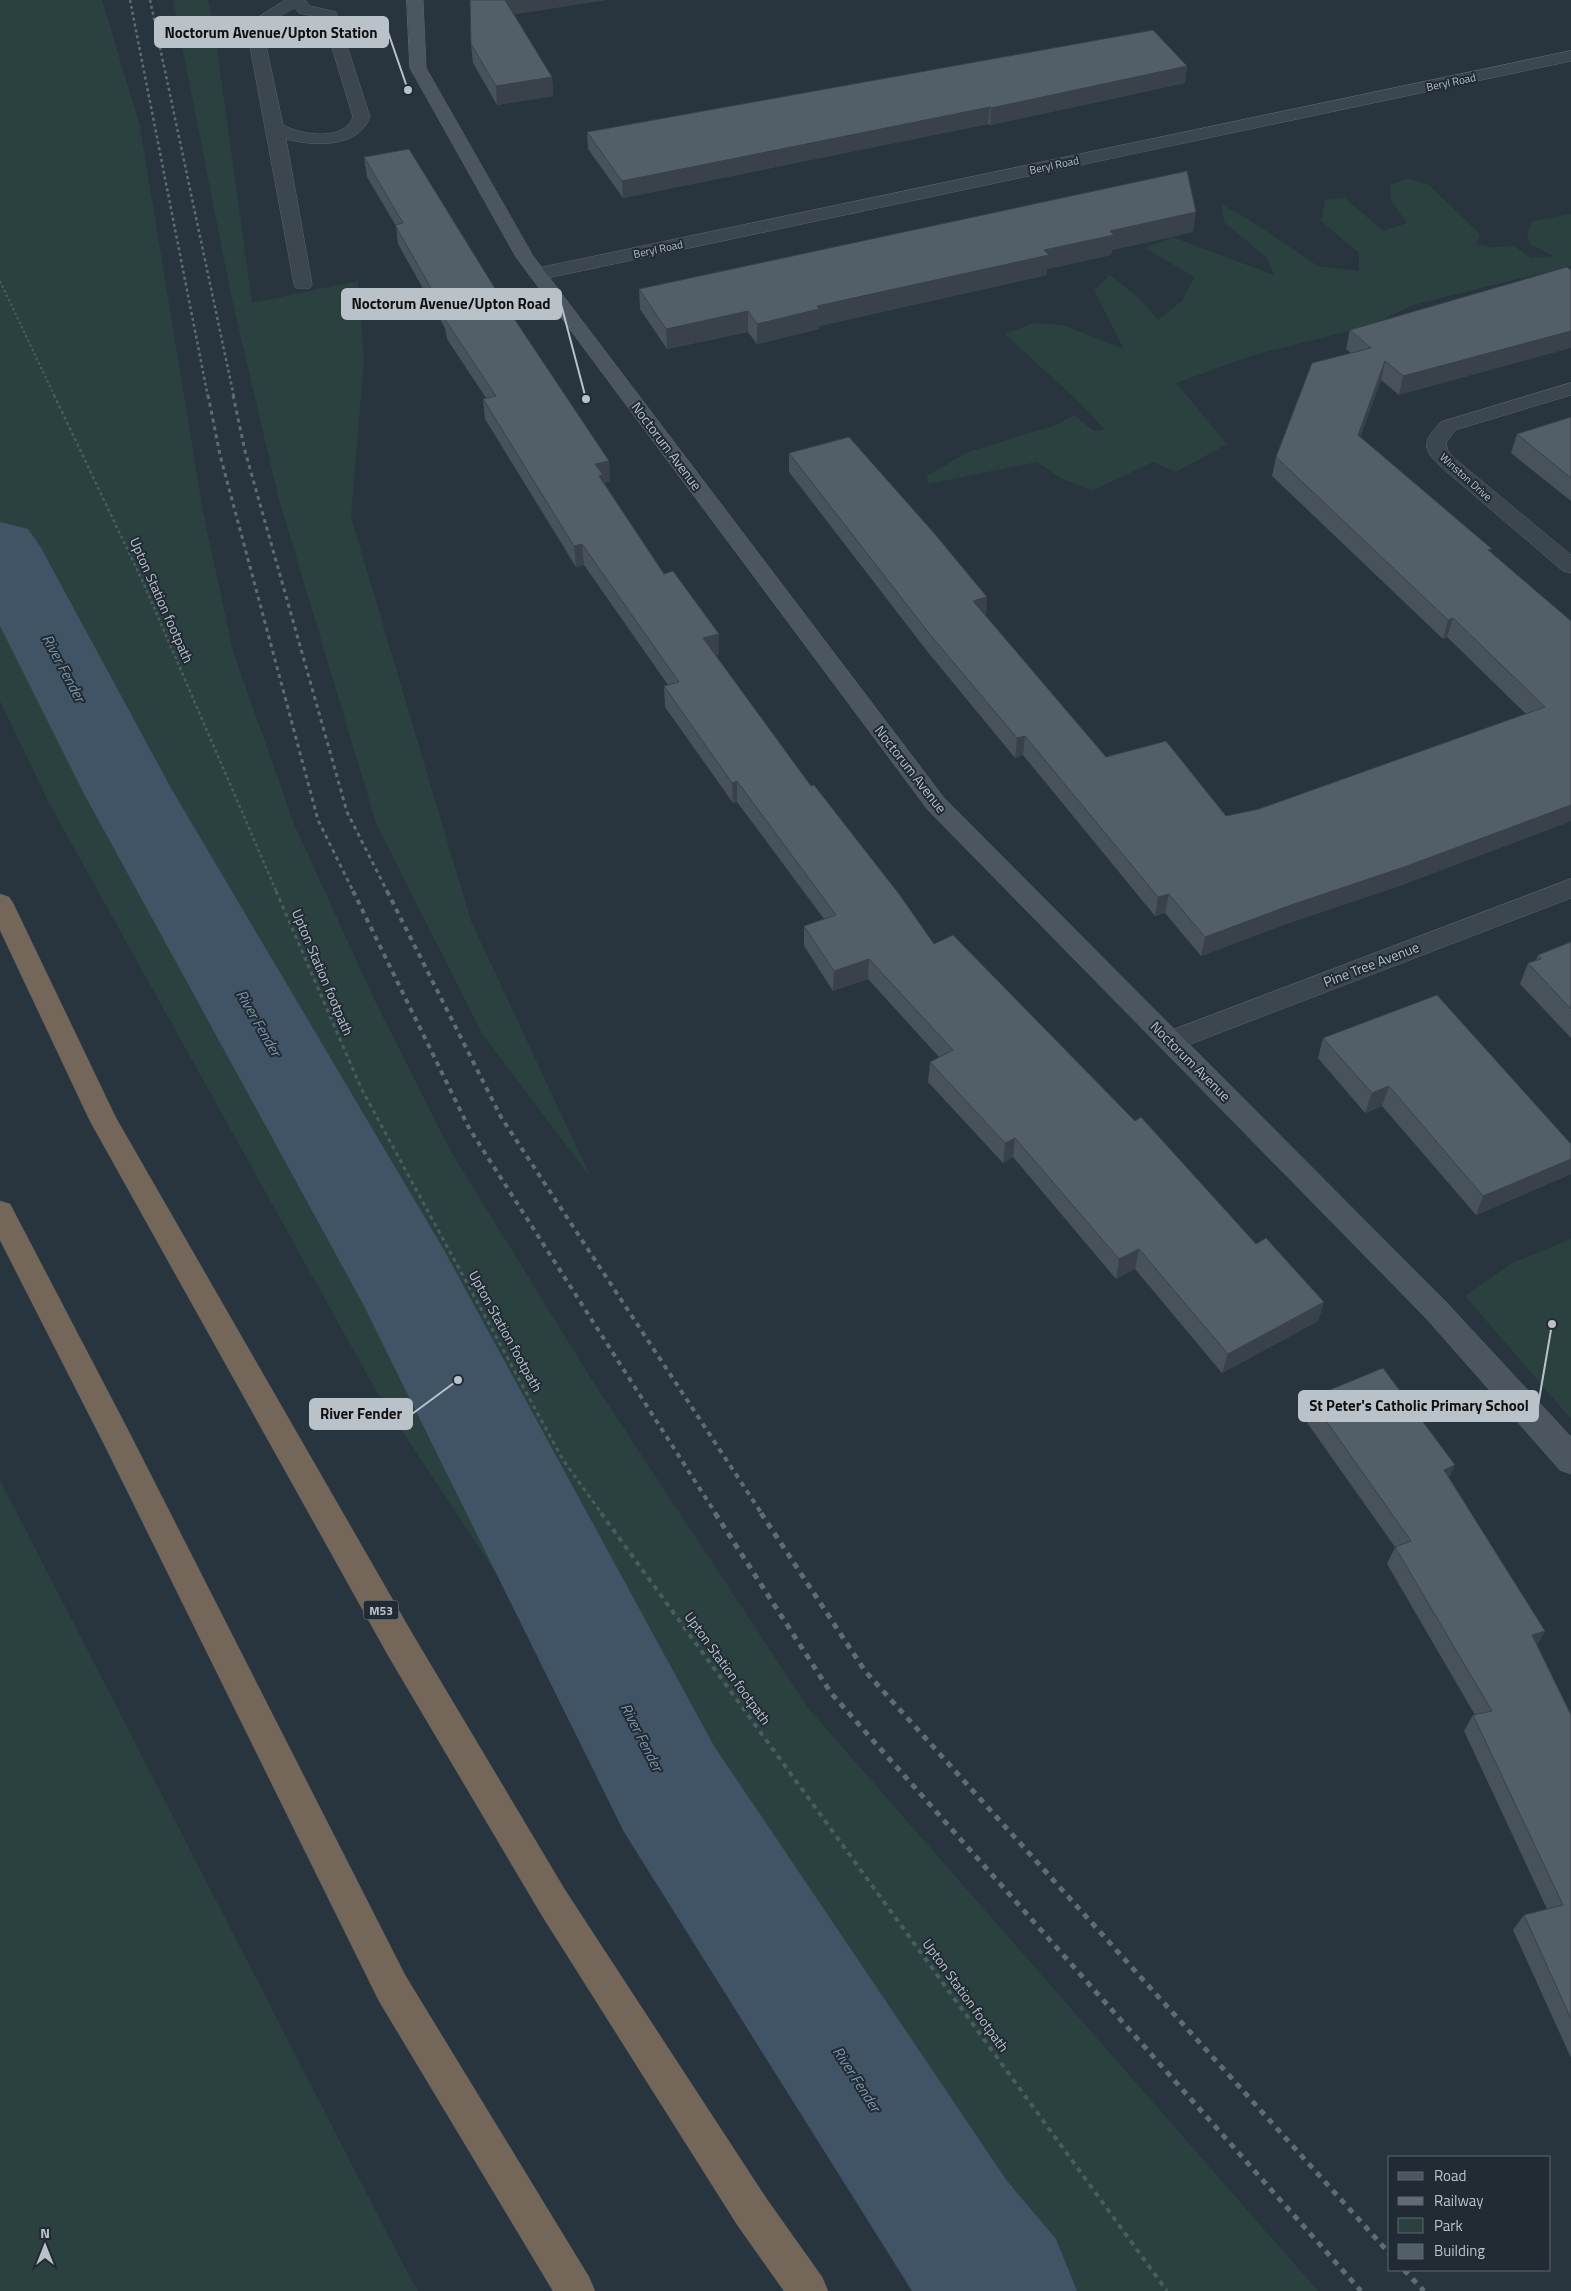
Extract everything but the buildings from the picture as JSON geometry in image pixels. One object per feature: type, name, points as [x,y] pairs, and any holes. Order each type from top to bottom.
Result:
[{"type":"highway","name":"M53","points":[[0,903],[104,1121],[401,1646],[553,1902],[752,2212],[808,2291]]},
{"type":"highway","points":[[0,1212],[121,1445],[392,1988],[574,2291]]},
{"type":"street","points":[[275,128],[293,138],[321,140],[348,132],[362,119],[330,15],[305,10],[297,0],[254,25],[303,284]]},
{"type":"street","name":"Noctorum Avenue","points":[[415,0],[418,68],[525,257],[936,804],[1436,1310],[1566,1453],[1571,1461]]},
{"type":"street","name":"Beryl Road","points":[[538,274],[1571,56]]},
{"type":"street","name":"Winston Drive","points":[[1571,389],[1448,426],[1436,439],[1439,455],[1571,566]]},
{"type":"street","name":"Pine Tree Avenue","points":[[1171,1040],[1571,888]]},
{"type":"path","name":"Upton Station footpath","points":[[0,281],[142,580],[361,1088],[563,1460],[1166,2291]]},
{"type":"green space","points":[[0,0],[102,0],[140,126],[203,512],[233,651],[294,824],[375,1001],[450,1150],[590,1377],[809,1709],[1318,2291],[975,2291],[930,2231],[379,1396],[49,803],[0,701]]},
{"type":"green space","points":[[173,0],[208,0],[214,26],[252,303],[358,281],[364,361],[351,517],[471,921],[591,1178],[483,1035],[376,823],[278,496],[231,295]]},
{"type":"green space","points":[[1407,179],[1428,184],[1480,234],[1476,244],[1491,247],[1514,246],[1531,258],[1554,256],[1530,244],[1527,234],[1532,221],[1571,214],[1571,266],[1413,305],[1366,327],[1254,355],[1176,383],[1227,444],[1176,472],[1153,462],[1092,491],[1061,478],[1037,462],[928,484],[927,476],[968,452],[1056,425],[1074,415],[1094,431],[1105,430],[1081,404],[1005,334],[1033,323],[1063,325],[1124,349],[1094,290],[1110,275],[1139,298],[1158,320],[1183,300],[1194,277],[1145,248],[1172,237],[1274,275],[1267,258],[1224,222],[1221,204],[1251,221],[1318,266],[1359,271],[1359,253],[1321,221],[1325,200],[1345,198],[1383,231],[1407,223],[1391,201],[1390,185]]},
{"type":"green space","points":[[1571,1239],[1571,1419],[1465,1296],[1512,1263]]},
{"type":"green space","points":[[0,1480],[406,2270],[418,2291],[0,2291]]},
{"type":"waterway","name":"River Fender","points":[[0,546],[127,790],[406,1281],[669,1789],[956,2232],[1004,2291]]},
{"type":"railway","points":[[130,0],[208,397]]},
{"type":"railway","points":[[150,0],[234,397]]},
{"type":"railway","points":[[208,395],[220,455],[318,820],[354,893]]},
{"type":"railway","points":[[233,395],[245,451],[347,812],[388,893]]},
{"type":"railway","points":[[353,891],[469,1128],[716,1514]]},
{"type":"railway","points":[[387,891],[501,1117],[762,1514]]},
{"type":"railway","points":[[715,1513],[831,1693],[1361,2291]]},
{"type":"railway","points":[[761,1513],[865,1671],[1388,2252]]},
{"type":"railway","points":[[1405,2271],[1424,2291]]},
{"type":"place","name":"Noctorum Avenue/Upton Station","points":[[408,90]]},
{"type":"place","name":"Noctorum Avenue/Upton Road","points":[[586,399]]},
{"type":"place","name":"St Peter's Catholic Primary School","points":[[1552,1324]]},
{"type":"place","name":"River Fender","points":[[458,1380]]}]
